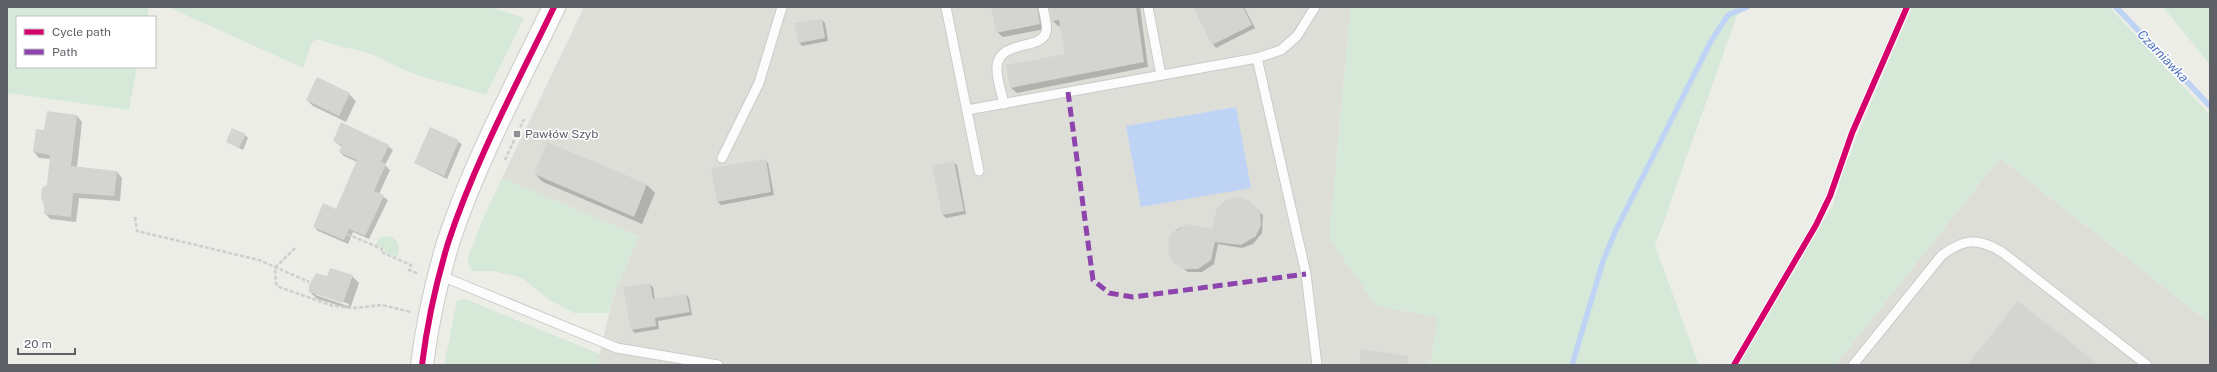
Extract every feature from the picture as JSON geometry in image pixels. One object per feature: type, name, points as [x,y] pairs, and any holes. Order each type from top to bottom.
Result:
[{"type":"street","points":[[422,365],[432,275],[457,220],[475,174],[554,7]]},
{"type":"lane","points":[[722,158],[759,82],[782,7]]},
{"type":"lane","points":[[946,7],[979,171]]},
{"type":"lane","points":[[1004,104],[997,67],[1000,58],[1008,49],[1038,41],[1044,37],[1047,30],[1043,7]]},
{"type":"lane","points":[[1148,7],[1161,75]]},
{"type":"lane","points":[[967,110],[1257,58],[1281,50],[1297,36],[1315,7]]},
{"type":"lane","points":[[1257,58],[1306,274],[1317,365]]},
{"type":"lane","points":[[1853,365],[1942,254],[1956,244],[1970,241],[1986,243],[2002,252],[2147,365]]},
{"type":"lane","points":[[432,275],[617,348],[718,365]]},
{"type":"lane","points":[[681,359],[695,365]]},
{"type":"path","points":[[502,167],[524,119]]},
{"type":"path","points":[[135,217],[137,231],[259,260],[309,282]]},
{"type":"path","points":[[347,234],[382,249],[381,252],[411,265],[409,270],[432,275]]},
{"type":"path","points":[[275,268],[295,248]]},
{"type":"path","points":[[275,268],[277,286],[332,306],[355,308],[382,305],[416,314]]},
{"type":"shaded area","points":[[584,7],[1351,7],[1336,164],[1376,306],[1439,317],[1430,365],[597,365],[614,293],[639,236],[502,178]]},
{"type":"shaded area","points":[[2000,158],[2210,323],[2210,365],[1835,365]]},
{"type":"green space","points":[[7,7],[149,7],[147,16],[16,16],[16,68],[137,68],[129,110],[7,93]]},
{"type":"green space","points":[[168,7],[490,7],[524,18],[486,95],[417,75],[370,54],[318,39],[312,42],[303,68]]},
{"type":"green space","points":[[1351,7],[1740,7],[1655,246],[1699,365],[1430,365],[1438,317],[1376,306],[1329,238]]},
{"type":"green space","points":[[1912,7],[2109,7],[2116,14],[2210,115],[2210,323],[2000,158],[1835,365],[1738,365],[1833,205],[1842,174]]},
{"type":"green space","points":[[2163,7],[2210,7],[2210,65]]},
{"type":"green space","points":[[502,178],[639,236],[614,293],[609,313],[574,313],[548,299],[522,278],[493,271],[472,271],[467,260],[482,221]]},
{"type":"green space","points":[[386,236],[393,238],[398,243],[399,250],[397,257],[384,252],[385,249],[375,244],[380,238]]},
{"type":"green space","points":[[465,299],[600,354],[597,365],[444,365],[457,301]]},
{"type":"water","points":[[1236,107],[1251,188],[1141,207],[1126,126]]},
{"type":"building","points":[[991,7],[1037,7],[1040,24],[996,33]]},
{"type":"building","points":[[1049,7],[1136,7],[1144,62],[1010,88],[1006,65],[1065,54],[1059,20],[1052,21]]},
{"type":"building","points":[[1193,7],[1243,7],[1252,25],[1212,45]]},
{"type":"building","points":[[822,19],[825,38],[798,43],[794,23]]},
{"type":"building","points":[[317,77],[350,93],[339,116],[306,100]]},
{"type":"building","points":[[47,111],[77,115],[71,166],[117,171],[114,196],[73,193],[71,217],[44,214],[44,205],[41,198],[42,188],[47,185],[50,155],[33,152],[36,129],[44,130]]},
{"type":"building","points":[[341,122],[389,145],[381,162],[386,164],[374,191],[384,195],[376,213],[365,236],[349,229],[344,240],[313,227],[323,203],[336,209],[357,160],[339,152],[342,145],[333,141]]},
{"type":"building","points":[[430,127],[459,140],[444,176],[414,163]]},
{"type":"building","points":[[232,128],[246,134],[239,148],[226,142]]},
{"type":"building","points":[[547,142],[647,184],[634,217],[534,174]]},
{"type":"building","points":[[766,159],[771,192],[717,202],[711,168]]},
{"type":"building","points":[[954,161],[964,211],[942,215],[932,165]]},
{"type":"building","points":[[1239,197],[1250,201],[1260,211],[1261,225],[1256,236],[1241,245],[1215,242],[1211,260],[1198,269],[1184,269],[1175,264],[1168,253],[1169,239],[1172,233],[1188,224],[1212,229],[1217,208],[1226,200]]},
{"type":"building","points":[[330,268],[353,275],[343,303],[309,292],[309,285],[316,273],[327,276]]},
{"type":"building","points":[[650,283],[653,299],[686,294],[690,312],[655,318],[656,326],[631,330],[623,287]]},
{"type":"building","points":[[2018,301],[2099,365],[1967,365]]},
{"type":"building","points":[[1361,349],[1408,356],[1407,365],[1359,365]]},
{"type":"waterway","points":[[1572,365],[1603,261],[1616,230],[1710,43],[1728,15],[1747,7]]},
{"type":"waterway","name":"Czarniawka","points":[[2116,7],[2210,106]]},
{"type":"marked path","points":[[1068,92],[1093,280],[1109,293],[1133,297],[1306,274]]},
{"type":"cycle path","points":[[422,365],[426,334],[436,288],[448,243],[459,212],[497,123],[554,7]]},
{"type":"cycle path","points":[[1734,365],[1816,225],[1830,196],[1852,133],[1907,7]]},
{"type":"place","name":"Pawłów Szyb","points":[[517,134]]}]
